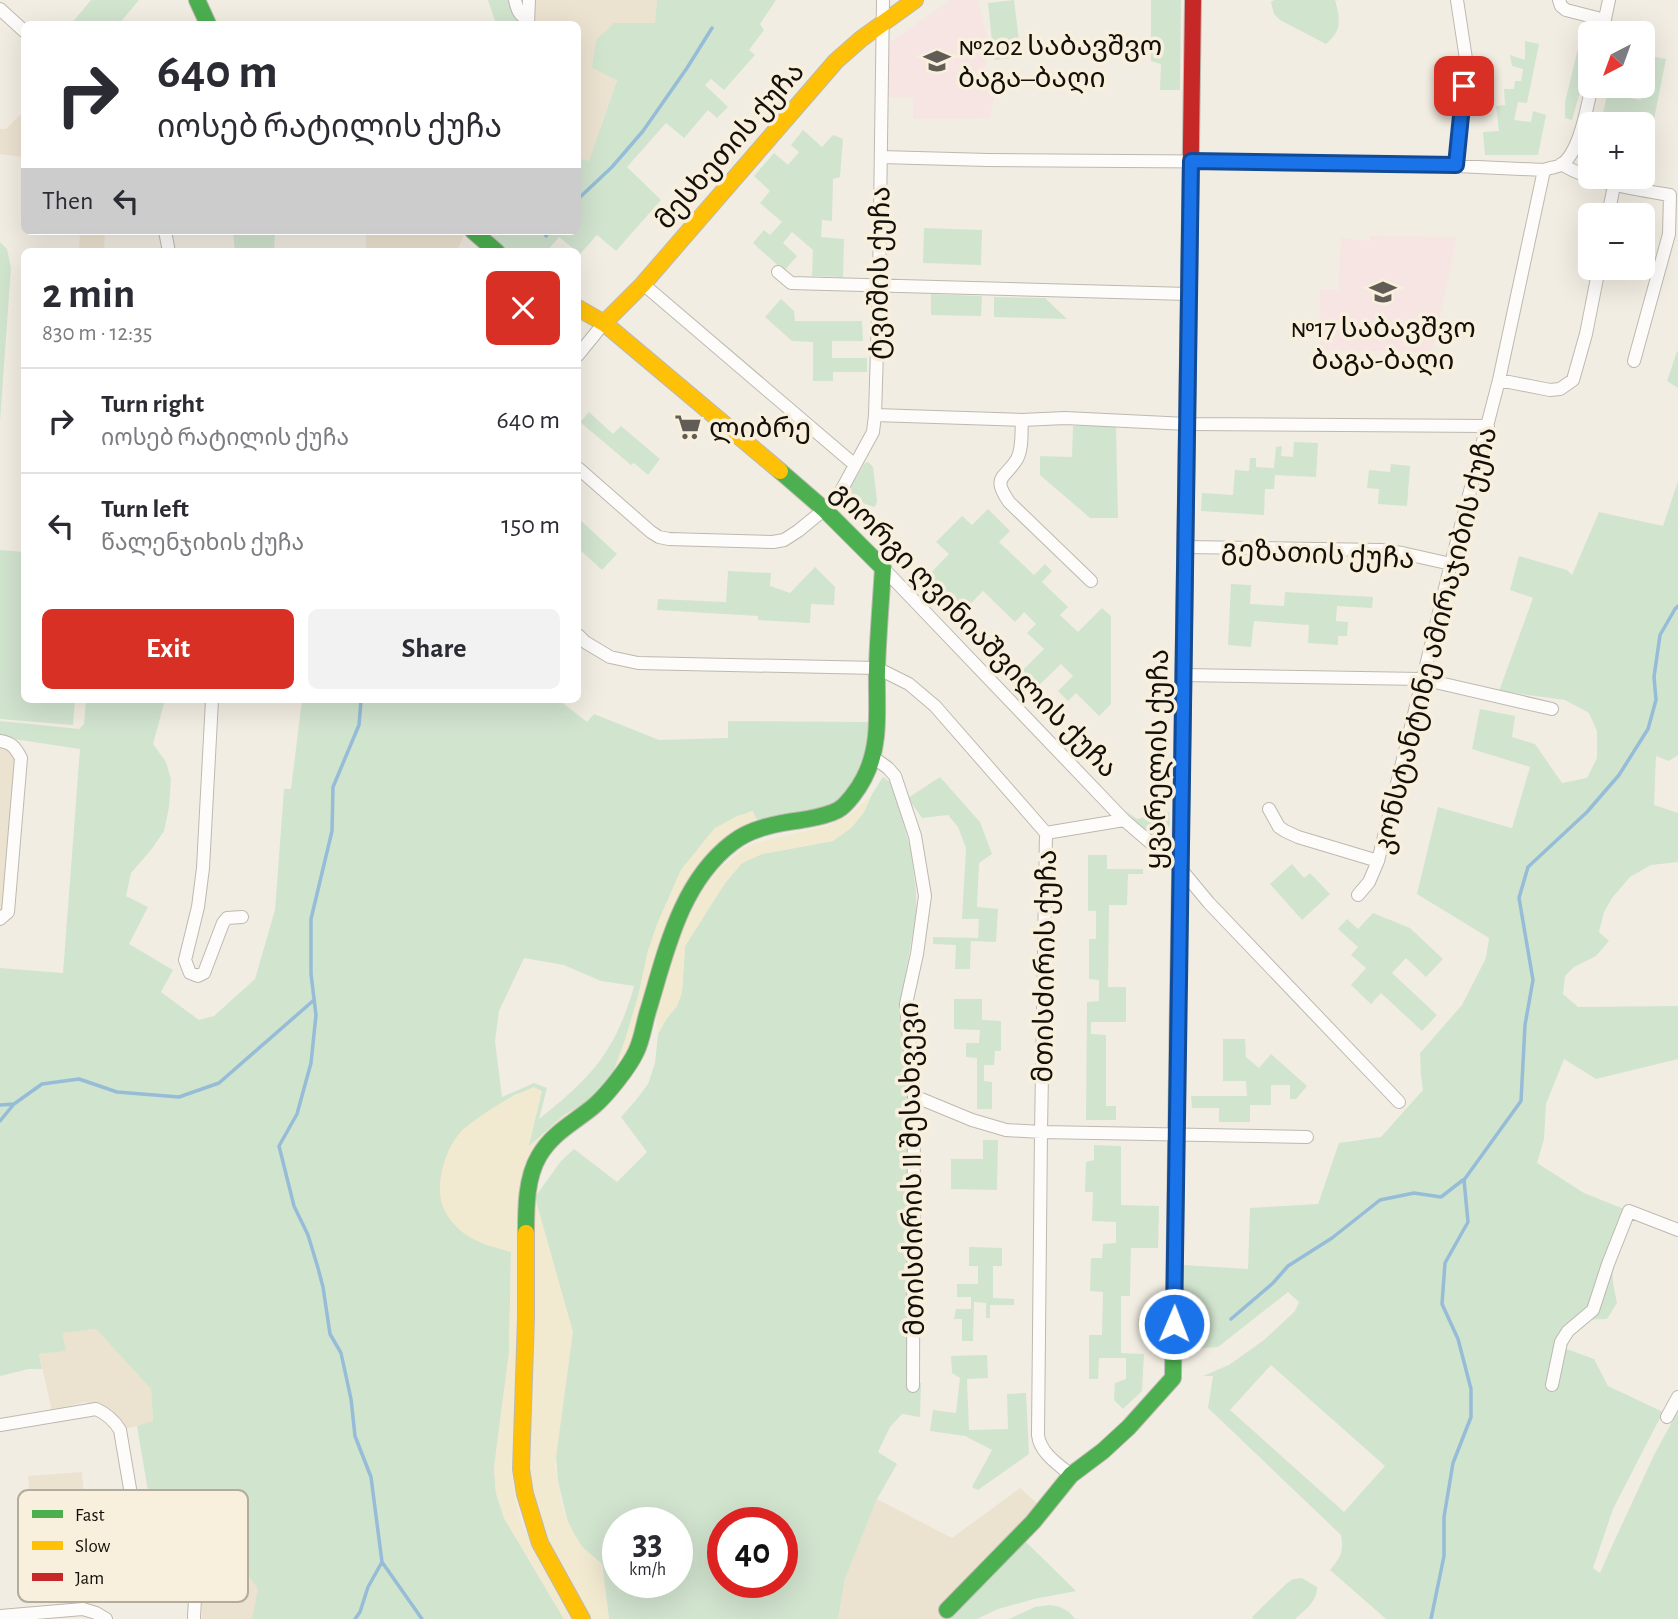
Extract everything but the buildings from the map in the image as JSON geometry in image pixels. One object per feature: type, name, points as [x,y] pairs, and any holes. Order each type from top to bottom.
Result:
[{"type":"street","points":[[197,0],[207,21]]},
{"type":"street","points":[[515,0],[520,14],[527,21]]},
{"type":"street","points":[[528,21],[529,0]]},
{"type":"street","points":[[883,0],[883,22]]},
{"type":"street","name":"მესხეთის ქუჩა","points":[[604,323],[643,284],[836,61],[860,39],[915,0]]},
{"type":"street","name":"ყვარელის ქუჩა","points":[[947,1609],[1033,1522],[1071,1475],[1129,1427],[1173,1378],[1193,0]]},
{"type":"street","points":[[1456,165],[1466,59],[1457,0]]},
{"type":"street","points":[[1559,0],[1566,10],[1605,20],[1609,0]]},
{"type":"street","points":[[0,9],[21,28]]},
{"type":"street","name":"ტვიშის ქუჩა","points":[[581,471],[651,532],[669,539],[784,540],[836,500],[873,432],[875,415],[883,22]]},
{"type":"street","points":[[881,157],[1456,165],[1544,170],[1562,164],[1572,152],[1580,135],[1589,98]]},
{"type":"street","points":[[1562,164],[1578,174]]},
{"type":"street","name":"კონსტანტინე ამირაჯიბის ქუჩა","points":[[1359,895],[1369,882],[1378,861],[1488,426],[1544,170]]},
{"type":"street","points":[[1634,361],[1669,234],[1674,193],[1640,189]]},
{"type":"street","points":[[478,235],[493,248]]},
{"type":"street","points":[[1665,250],[1678,253]]},
{"type":"street","points":[[778,272],[791,283],[1188,293]]},
{"type":"street","points":[[1499,380],[1550,390],[1560,389],[1573,380],[1587,334],[1597,280]]},
{"type":"street","points":[[643,284],[855,465]]},
{"type":"street","name":"გიორგი ღვინიაშვილის ქუჩა","points":[[581,310],[604,323],[825,510],[1124,820],[1180,868],[1209,904],[1399,1102]]},
{"type":"street","points":[[581,351],[604,323]]},
{"type":"street","points":[[875,415],[1065,418],[1187,424],[1488,426]]},
{"type":"street","points":[[1022,419],[1017,459],[1000,483],[1003,494],[1091,581]]},
{"type":"street","name":"გეზათის ქუჩა","points":[[1185,547],[1381,550],[1451,564]]},
{"type":"street","points":[[582,1619],[540,1544],[524,1494],[521,1469],[526,1207],[530,1182],[538,1157],[552,1138],[595,1105],[636,1052],[671,936],[687,900],[704,872],[726,848],[746,835],[775,824],[818,817],[839,810],[857,790],[872,760],[877,734],[877,668],[883,568]]},
{"type":"street","name":"მთისძირის ქუჩა","points":[[581,637],[610,657],[638,663],[877,668],[909,684],[935,706],[1046,833],[1038,1435],[1039,1444],[1044,1451],[1071,1475]]},
{"type":"street","points":[[1183,675],[1422,679],[1552,709]]},
{"type":"street","points":[[212,703],[203,868],[198,907],[185,960],[190,973],[198,976],[204,973],[227,918],[242,917]]},
{"type":"street","points":[[0,741],[15,746],[20,758],[8,912],[0,919]]},
{"type":"street","name":"მთისძირის II შესახვევი","points":[[872,760],[877,760],[895,776],[915,836],[925,896],[917,954],[906,1004],[914,1096],[913,1386]]},
{"type":"street","points":[[1269,809],[1279,827],[1285,831],[1378,861]]},
{"type":"street","points":[[1046,833],[1124,820]]},
{"type":"street","points":[[914,1096],[972,1120],[1006,1130],[1307,1137]]},
{"type":"street","points":[[1552,1385],[1562,1342],[1568,1331],[1593,1310],[1629,1211],[1678,1230]]},
{"type":"street","points":[[1668,1417],[1678,1397]]},
{"type":"street","points":[[0,1425],[96,1409],[107,1414],[120,1430],[130,1490]]},
{"type":"street","points":[[0,1616],[83,1609],[106,1619]]},
{"type":"shaded area","points":[[533,0],[657,0],[656,23],[614,23],[617,79],[589,162],[581,159],[581,21],[532,21]]},
{"type":"shaded area","name":"№202 საბავშვო ბაგა–ბაღი","points":[[951,0],[978,0],[988,39],[984,80],[997,81],[990,118],[913,119],[914,98],[886,97],[890,42]]},
{"type":"shaded area","points":[[21,114],[21,157],[0,154],[0,129],[6,129]]},
{"type":"shaded area","points":[[80,235],[105,235],[104,248],[79,248]]},
{"type":"shaded area","points":[[366,235],[464,235],[458,248],[366,248]]},
{"type":"shaded area","name":"№17 საბავშვო ბაგა-ბაღი","points":[[1370,236],[1457,237],[1432,352],[1320,350],[1320,290],[1339,290],[1341,238],[1370,241]]},
{"type":"shaded area","points":[[0,745],[16,755],[0,911]]},
{"type":"shaded area","points":[[96,1329],[151,1389],[153,1422],[124,1429],[101,1405],[84,1402],[52,1411],[39,1354],[65,1351],[61,1333]]},
{"type":"shaded area","points":[[82,1472],[83,1490],[29,1490],[28,1476]]},
{"type":"shaded area","points":[[1020,1488],[1050,1515],[945,1619],[838,1619],[845,1579],[877,1499],[952,1538]]},
{"type":"shaded area","points":[[248,1574],[259,1589],[252,1619],[202,1619],[202,1602],[248,1602]]},
{"type":"green space","points":[[91,0],[139,0],[122,21],[74,21]]},
{"type":"green space","points":[[488,0],[511,0],[517,21],[495,21]]},
{"type":"green space","points":[[657,0],[776,0],[760,24],[764,30],[749,50],[755,55],[724,90],[711,79],[705,85],[728,107],[717,118],[708,110],[684,138],[666,123],[627,167],[661,200],[616,251],[597,235],[581,253],[581,248],[573,248],[559,237],[549,248],[502,248],[492,239],[494,235],[581,235],[581,159],[589,161],[617,80],[592,68],[596,40],[614,23],[655,23]]},
{"type":"green space","points":[[1014,0],[1021,57],[994,60],[988,3]]},
{"type":"green space","points":[[1151,0],[1181,0],[1180,90],[1160,90],[1161,64],[1151,61]]},
{"type":"green space","points":[[1335,0],[1338,29],[1326,44],[1280,20],[1274,14],[1271,2]]},
{"type":"green space","points":[[1525,41],[1539,44],[1527,103],[1518,102],[1514,120],[1531,122],[1533,111],[1546,115],[1538,155],[1485,155],[1483,132],[1499,131],[1496,106],[1505,105],[1504,89],[1514,89],[1515,81],[1521,81],[1523,69],[1512,66],[1510,55],[1525,60]]},
{"type":"green space","points":[[1578,49],[1578,98],[1572,120],[1565,118],[1565,102]]},
{"type":"green space","points":[[1656,57],[1666,59],[1655,114],[1603,112],[1606,98],[1656,98]]},
{"type":"green space","points":[[803,130],[822,147],[833,135],[843,139],[840,177],[833,179],[832,221],[822,220],[821,237],[844,239],[843,277],[812,276],[813,250],[792,232],[783,243],[797,256],[784,271],[753,243],[764,230],[770,235],[782,222],[760,203],[770,191],[754,176],[774,153],[788,165],[799,152],[791,145]]},
{"type":"green space","points":[[924,228],[982,230],[981,265],[923,263]]},
{"type":"green space","points":[[233,235],[275,235],[274,248],[235,248]]},
{"type":"green space","points":[[0,242],[7,249],[11,268],[0,421]]},
{"type":"green space","points":[[931,294],[982,296],[981,316],[931,315]]},
{"type":"green space","points":[[994,297],[1045,298],[1067,319],[994,317]]},
{"type":"green space","points":[[781,299],[794,311],[795,321],[862,321],[863,341],[832,341],[832,358],[867,358],[867,372],[833,372],[833,381],[813,381],[813,342],[792,341],[765,317]]},
{"type":"green space","points":[[1678,352],[1678,388],[1667,381]]},
{"type":"green space","points":[[589,412],[613,434],[621,426],[660,459],[648,475],[634,463],[631,465],[581,421]]},
{"type":"green space","points":[[1116,425],[1118,518],[1090,518],[1040,475],[1040,456],[1072,457],[1073,426]]},
{"type":"green space","points":[[1294,442],[1318,443],[1316,477],[1275,475],[1274,489],[1265,489],[1264,515],[1201,511],[1202,493],[1233,495],[1235,470],[1249,471],[1250,458],[1256,458],[1256,467],[1274,468],[1276,447],[1282,446],[1281,456],[1293,457]]},
{"type":"green space","points":[[868,462],[873,467],[877,500],[874,507],[846,494]]},
{"type":"green space","points":[[1391,464],[1410,466],[1407,506],[1378,504],[1379,489],[1367,488],[1369,470],[1390,472]]},
{"type":"green space","points":[[1678,481],[1678,755],[1669,761],[1656,756],[1654,805],[1678,813],[1678,862],[1651,865],[1630,877],[1604,912],[1599,932],[1609,941],[1596,956],[1574,967],[1565,976],[1563,994],[1578,1007],[1678,1006],[1678,1059],[1596,1079],[1564,1059],[1546,1104],[1544,1139],[1537,1163],[1584,1193],[1624,1209],[1612,1264],[1617,1303],[1607,1319],[1577,1320],[1564,1348],[1594,1359],[1608,1386],[1663,1412],[1613,1509],[1593,1568],[1600,1573],[1655,1453],[1678,1411],[1678,1619],[1386,1619],[1330,1570],[1341,1554],[1341,1535],[1208,1408],[1213,1376],[1203,1376],[1229,1365],[1264,1340],[1295,1311],[1299,1302],[1288,1292],[1218,1347],[1188,1349],[1180,1342],[1183,1265],[1248,1269],[1250,1208],[1318,1204],[1339,1143],[1381,1137],[1423,1090],[1420,1053],[1462,1005],[1486,958],[1489,938],[1417,894],[1438,807],[1512,828],[1530,767],[1472,749],[1480,709],[1515,716],[1512,737],[1535,744],[1562,783],[1587,778],[1597,758],[1597,731],[1589,713],[1565,700],[1499,691],[1533,598],[1510,590],[1519,556],[1567,570],[1572,575],[1599,512],[1663,526]],"holes":[[[1271,1365],[1385,1466],[1344,1512],[1230,1410]]]},
{"type":"green space","points":[[988,509],[1010,531],[999,542],[1034,575],[1045,564],[1052,571],[1042,582],[1068,607],[1060,615],[1078,632],[1102,608],[1111,616],[1111,704],[1099,716],[1076,693],[1068,701],[1058,691],[1073,676],[1061,664],[1036,688],[1020,673],[1044,649],[1027,633],[1036,624],[1024,612],[1015,622],[983,591],[960,614],[925,579],[949,554],[936,542],[962,516],[972,525]]},
{"type":"green space","points":[[581,521],[617,554],[602,570],[581,551]]},
{"type":"green space","points":[[0,550],[21,552],[21,703],[75,703],[73,725],[0,719]]},
{"type":"green space","points":[[815,567],[835,587],[834,605],[811,604],[810,623],[758,620],[758,616],[657,610],[658,599],[726,602],[728,571],[771,573],[770,586],[790,593]]},
{"type":"green space","points":[[1231,584],[1251,585],[1250,604],[1284,606],[1285,592],[1373,597],[1372,608],[1337,606],[1336,621],[1348,622],[1347,636],[1338,636],[1338,645],[1308,643],[1309,625],[1254,621],[1251,647],[1228,645]]},
{"type":"green space","points":[[86,703],[164,703],[153,744],[166,762],[171,779],[169,807],[164,831],[131,873],[126,896],[148,907],[129,944],[173,970],[161,992],[199,1020],[214,1016],[255,979],[275,910],[284,789],[291,789],[302,703],[563,703],[587,722],[594,714],[659,740],[728,738],[728,721],[871,722],[869,745],[862,768],[842,796],[823,807],[785,816],[757,820],[752,811],[715,828],[681,870],[648,951],[638,997],[611,1079],[588,1101],[528,1148],[541,1091],[516,1094],[462,1130],[484,1244],[511,1252],[509,1353],[494,1468],[496,1493],[504,1518],[564,1619],[252,1619],[258,1589],[248,1575],[248,1490],[148,1490],[137,1426],[153,1421],[151,1389],[96,1329],[62,1333],[66,1351],[39,1354],[42,1369],[29,1369],[0,1376],[0,968],[63,973],[80,749],[0,737],[0,721],[79,729],[84,724]],"holes":[[[524,958],[564,965],[601,981],[634,986],[619,1028],[599,1062],[573,1090],[539,1119],[547,1088],[534,1083],[502,1097],[495,1041],[499,1011]]]},
{"type":"green space","points":[[883,777],[890,782],[900,810],[911,852],[916,891],[916,915],[900,1005],[910,1098],[908,1383],[921,1383],[920,1417],[902,1414],[890,1427],[878,1452],[897,1464],[877,1499],[845,1579],[838,1619],[609,1619],[606,1598],[693,1598],[693,1507],[602,1507],[602,1564],[582,1547],[568,1523],[558,1481],[535,1197],[561,1161],[574,1149],[617,1182],[647,1152],[621,1117],[648,1084],[655,1063],[658,1034],[677,1006],[682,992],[685,946],[725,883],[742,863],[762,854],[833,841],[852,827],[864,812]]},
{"type":"green space","points":[[940,777],[980,822],[992,854],[979,863],[977,907],[998,909],[996,942],[971,941],[970,969],[955,969],[956,945],[933,944],[933,937],[978,938],[979,919],[962,919],[966,848],[958,827],[948,815],[922,818],[908,798]]},
{"type":"green space","points":[[1125,810],[1137,819],[1169,812],[1170,824],[1167,831],[1159,836],[1149,835]]},
{"type":"green space","points":[[1088,855],[1107,855],[1107,869],[1143,869],[1143,874],[1128,874],[1127,905],[1109,905],[1108,987],[1126,987],[1126,1022],[1091,1022],[1091,1034],[1106,1035],[1106,1106],[1116,1106],[1116,1120],[1086,1120],[1087,1002],[1099,1001],[1099,980],[1089,979],[1089,939],[1096,939],[1096,911],[1088,911]]},
{"type":"green space","points":[[1292,864],[1304,878],[1310,873],[1330,894],[1302,920],[1270,884]]},
{"type":"green space","points":[[1373,913],[1410,928],[1443,959],[1426,977],[1406,958],[1392,973],[1437,1015],[1422,1031],[1381,993],[1371,1004],[1351,985],[1366,968],[1351,955],[1358,947],[1338,929],[1347,919],[1358,929]]},
{"type":"green space","points":[[954,999],[982,999],[982,1020],[1001,1021],[1001,1051],[995,1051],[994,1065],[984,1065],[984,1081],[992,1082],[992,1109],[977,1109],[977,1058],[966,1057],[966,1043],[979,1043],[980,1030],[954,1029]]},
{"type":"green space","points":[[1223,1039],[1245,1039],[1246,1057],[1259,1068],[1271,1054],[1307,1086],[1296,1099],[1290,1099],[1290,1085],[1271,1085],[1271,1105],[1250,1105],[1250,1122],[1219,1122],[1219,1108],[1192,1108],[1191,1096],[1247,1096],[1246,1081],[1223,1081]]},
{"type":"green space","points":[[983,1140],[998,1140],[997,1190],[951,1189],[951,1159],[983,1159]]},
{"type":"green space","points":[[1094,1145],[1121,1146],[1121,1205],[1159,1206],[1158,1248],[1131,1248],[1130,1296],[1121,1296],[1121,1353],[1144,1354],[1142,1391],[1123,1409],[1114,1400],[1115,1383],[1126,1379],[1126,1358],[1099,1358],[1098,1379],[1089,1379],[1089,1335],[1102,1335],[1103,1292],[1090,1291],[1091,1258],[1102,1258],[1103,1244],[1116,1243],[1116,1222],[1092,1221],[1093,1192],[1085,1192],[1086,1162],[1094,1160]]},
{"type":"green space","points":[[969,1247],[1002,1248],[1002,1266],[993,1266],[993,1298],[1014,1299],[1014,1305],[990,1305],[990,1318],[986,1318],[986,1303],[974,1302],[973,1341],[962,1341],[962,1319],[954,1319],[956,1309],[971,1309],[971,1297],[957,1297],[957,1284],[978,1284],[978,1266],[969,1266]]},
{"type":"green space","points":[[987,1355],[988,1378],[967,1379],[969,1430],[1008,1429],[1007,1394],[1026,1393],[1029,1454],[978,1490],[972,1487],[992,1450],[965,1436],[930,1431],[933,1410],[956,1413],[960,1378],[952,1373],[951,1356]]},
{"type":"green space","points":[[1024,1540],[1076,1591],[998,1609],[977,1619],[945,1619]]},
{"type":"green space","points":[[1302,1578],[1317,1587],[1317,1592],[1310,1605],[1295,1619],[1252,1617],[1286,1584],[1293,1579]]},
{"type":"green space","points":[[1049,1605],[1064,1609],[1075,1619],[1009,1619],[1035,1607]]},
{"type":"sand","points":[[872,794],[864,812],[852,827],[833,841],[762,854],[742,863],[725,883],[685,946],[682,992],[677,1006],[658,1034],[655,1008],[674,942],[705,886],[719,869],[743,849],[755,843],[827,826],[851,814]]},
{"type":"sand","points":[[753,811],[757,820],[723,840],[701,866],[663,936],[651,971],[632,1050],[611,1079],[638,997],[648,951],[681,870],[715,828]]},
{"type":"sand","points":[[534,1087],[542,1091],[529,1146],[564,1115],[588,1101],[541,1142],[519,1252],[511,1469],[516,1504],[524,1529],[575,1619],[564,1619],[504,1518],[496,1493],[494,1468],[509,1353],[511,1252],[481,1243],[461,1231],[446,1213],[440,1195],[441,1175],[447,1154],[464,1129],[488,1111]]},
{"type":"sand","points":[[535,1197],[573,1332],[555,1465],[558,1486],[566,1517],[575,1536],[583,1548],[602,1564],[602,1598],[606,1598],[609,1619],[587,1619],[542,1534],[528,1477]]},
{"type":"waterway","points":[[581,196],[612,167],[643,131],[712,28]]},
{"type":"waterway","points":[[1431,1619],[1444,1556],[1444,1517],[1453,1463],[1471,1417],[1471,1389],[1458,1339],[1442,1304],[1445,1263],[1468,1222],[1464,1180],[1521,1101],[1525,1025],[1533,980],[1519,898],[1528,867],[1587,812],[1619,775],[1648,729],[1656,700],[1654,677],[1660,635],[1678,606]]},
{"type":"waterway","points":[[361,703],[359,725],[333,787],[332,831],[311,919],[311,974],[316,1015],[311,1063],[297,1114],[279,1146],[294,1206],[308,1235],[318,1268],[330,1334],[341,1353],[351,1399],[355,1436],[371,1477],[382,1562],[422,1619]]},
{"type":"waterway","points":[[0,1121],[14,1104],[42,1084],[79,1079],[117,1092],[179,1097],[219,1083],[314,1000]]},
{"type":"waterway","points":[[0,1105],[14,1104]]},
{"type":"waterway","points":[[1231,1319],[1273,1283],[1288,1266],[1332,1238],[1380,1200],[1414,1193],[1441,1197],[1463,1180]]},
{"type":"waterway","points":[[355,1619],[382,1562]]},
{"type":"traffic: fast","points":[[197,0],[207,21]]},
{"type":"traffic: fast","points":[[1183,698],[1190,215]]},
{"type":"traffic: fast","points":[[478,235],[492,248]]},
{"type":"traffic: fast","points":[[526,1233],[531,1174],[539,1156],[564,1128],[605,1095],[633,1058],[677,920],[699,878],[714,859],[748,833],[838,810],[856,791],[870,765],[877,725],[877,656],[883,568],[825,510],[780,471]]},
{"type":"traffic: fast","points":[[947,1610],[1033,1522],[1071,1475],[1129,1427],[1173,1378],[1178,1000]]},
{"type":"traffic: slow","points":[[604,323],[643,284],[836,61],[861,39],[915,0]]},
{"type":"traffic: slow","points":[[581,310],[604,323],[780,471]]},
{"type":"traffic: slow","points":[[1178,1000],[1183,698]]},
{"type":"traffic: slow","points":[[526,1233],[521,1469],[525,1494],[540,1543],[582,1619]]},
{"type":"traffic: jam","points":[[1190,215],[1193,0]]},
{"type":"place","name":"№202 საბავშვო ბაგა–ბაღი","points":[[937,61]]},
{"type":"place","name":"№17 საბავშვო ბაგა-ბაღი","points":[[1383,292]]},
{"type":"place","name":"ლიბრე","points":[[688,427]]},
{"type":"route","points":[[1174,1324],[1191,161],[1456,165],[1464,86]]}]
